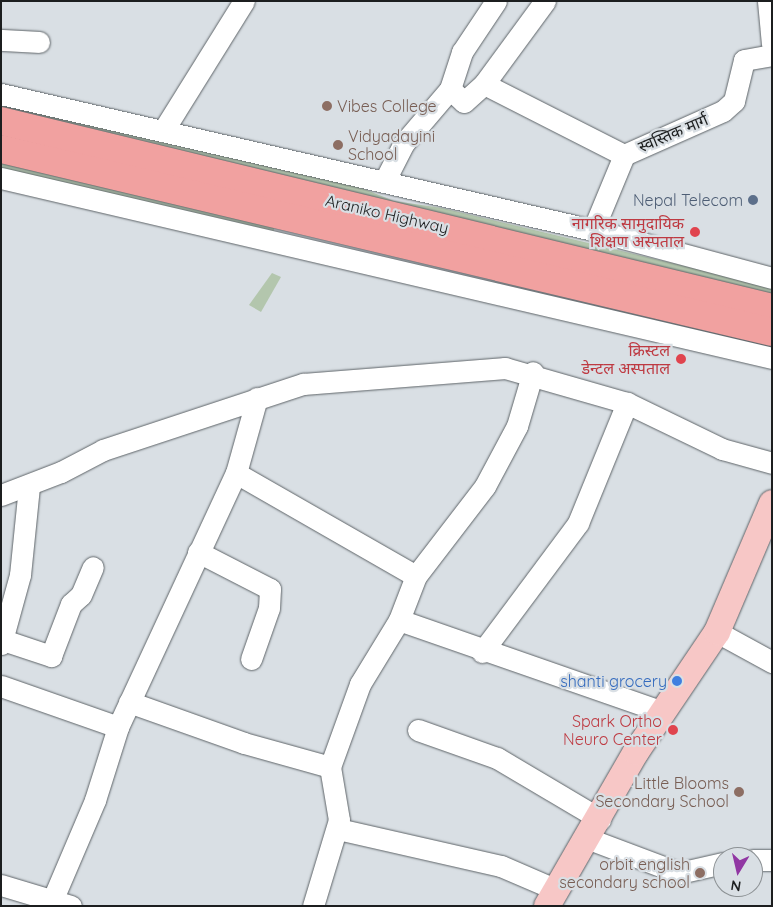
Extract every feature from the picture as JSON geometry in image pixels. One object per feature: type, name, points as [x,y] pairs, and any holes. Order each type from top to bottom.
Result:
[{"type":"highway","name":"Araniko Highway","points":[[1,121],[772,308]]},
{"type":"highway","name":"Araniko Highway","points":[[1,149],[772,332]]},
{"type":"main road","points":[[552,898],[663,712],[717,632],[772,503]]},
{"type":"street","points":[[164,131],[244,1]]},
{"type":"street","points":[[384,182],[404,143],[450,88],[462,52],[496,1]]},
{"type":"street","points":[[450,88],[464,102],[484,84],[545,1]]},
{"type":"street","points":[[768,1],[772,44]]},
{"type":"street","points":[[1,40],[39,42]]},
{"type":"street","name":"स्वस्तिक मार्ग","points":[[624,154],[723,111],[734,101],[744,60],[772,55]]},
{"type":"street","points":[[484,84],[624,154],[592,230]]},
{"type":"street","points":[[1,94],[592,230],[772,278]]},
{"type":"street","points":[[1,178],[772,358]]},
{"type":"street","points":[[1,495],[29,486],[103,450],[172,430],[257,398],[325,380],[505,368],[533,372],[627,403],[722,450],[772,463]]},
{"type":"street","points":[[312,906],[338,829],[330,767],[360,684],[399,620],[416,576],[486,486],[517,426],[533,372]]},
{"type":"street","points":[[1,885],[61,903],[96,800],[118,727],[236,473],[257,398]]},
{"type":"street","points":[[482,652],[578,523],[627,403]]},
{"type":"street","points":[[236,473],[416,576]]},
{"type":"street","points":[[29,486],[20,575],[2,642],[52,656],[71,604],[81,595],[93,567]]},
{"type":"street","points":[[198,552],[270,589],[269,608],[251,659]]},
{"type":"street","points":[[399,620],[482,652],[663,712]]},
{"type":"street","points":[[717,632],[772,662]]},
{"type":"street","points":[[1,686],[118,727]]},
{"type":"street","points":[[129,702],[244,743],[330,767]]},
{"type":"street","points":[[418,730],[497,758],[594,829],[679,873],[713,865]]},
{"type":"street","points":[[338,829],[501,866],[552,898]]},
{"type":"green space","points":[[1,99],[329,175],[394,201],[442,208],[772,287],[772,295],[1,109]]},
{"type":"green space","points":[[1,159],[274,226],[274,231],[1,168]]},
{"type":"green space","points":[[272,273],[281,277],[261,312],[249,305]]},
{"type":"place","name":"Vibes College","points":[[327,106]]},
{"type":"place","name":"Vidyadayini School","points":[[338,145]]},
{"type":"place","name":"Nepal Telecom","points":[[753,200]]},
{"type":"place","name":"नागरिक सामुदायिक शिक्षण अस्पताल","points":[[695,232]]},
{"type":"place","name":"क्रिस्टल डेन्टल अस्पताल","points":[[681,359]]},
{"type":"place","name":"shanti grocery","points":[[677,681]]},
{"type":"place","name":"Spark Ortho Neuro Center","points":[[673,730]]},
{"type":"place","name":"Little Blooms Secondary School","points":[[739,792]]},
{"type":"place","name":"orbit english secondary school","points":[[700,873]]}]
